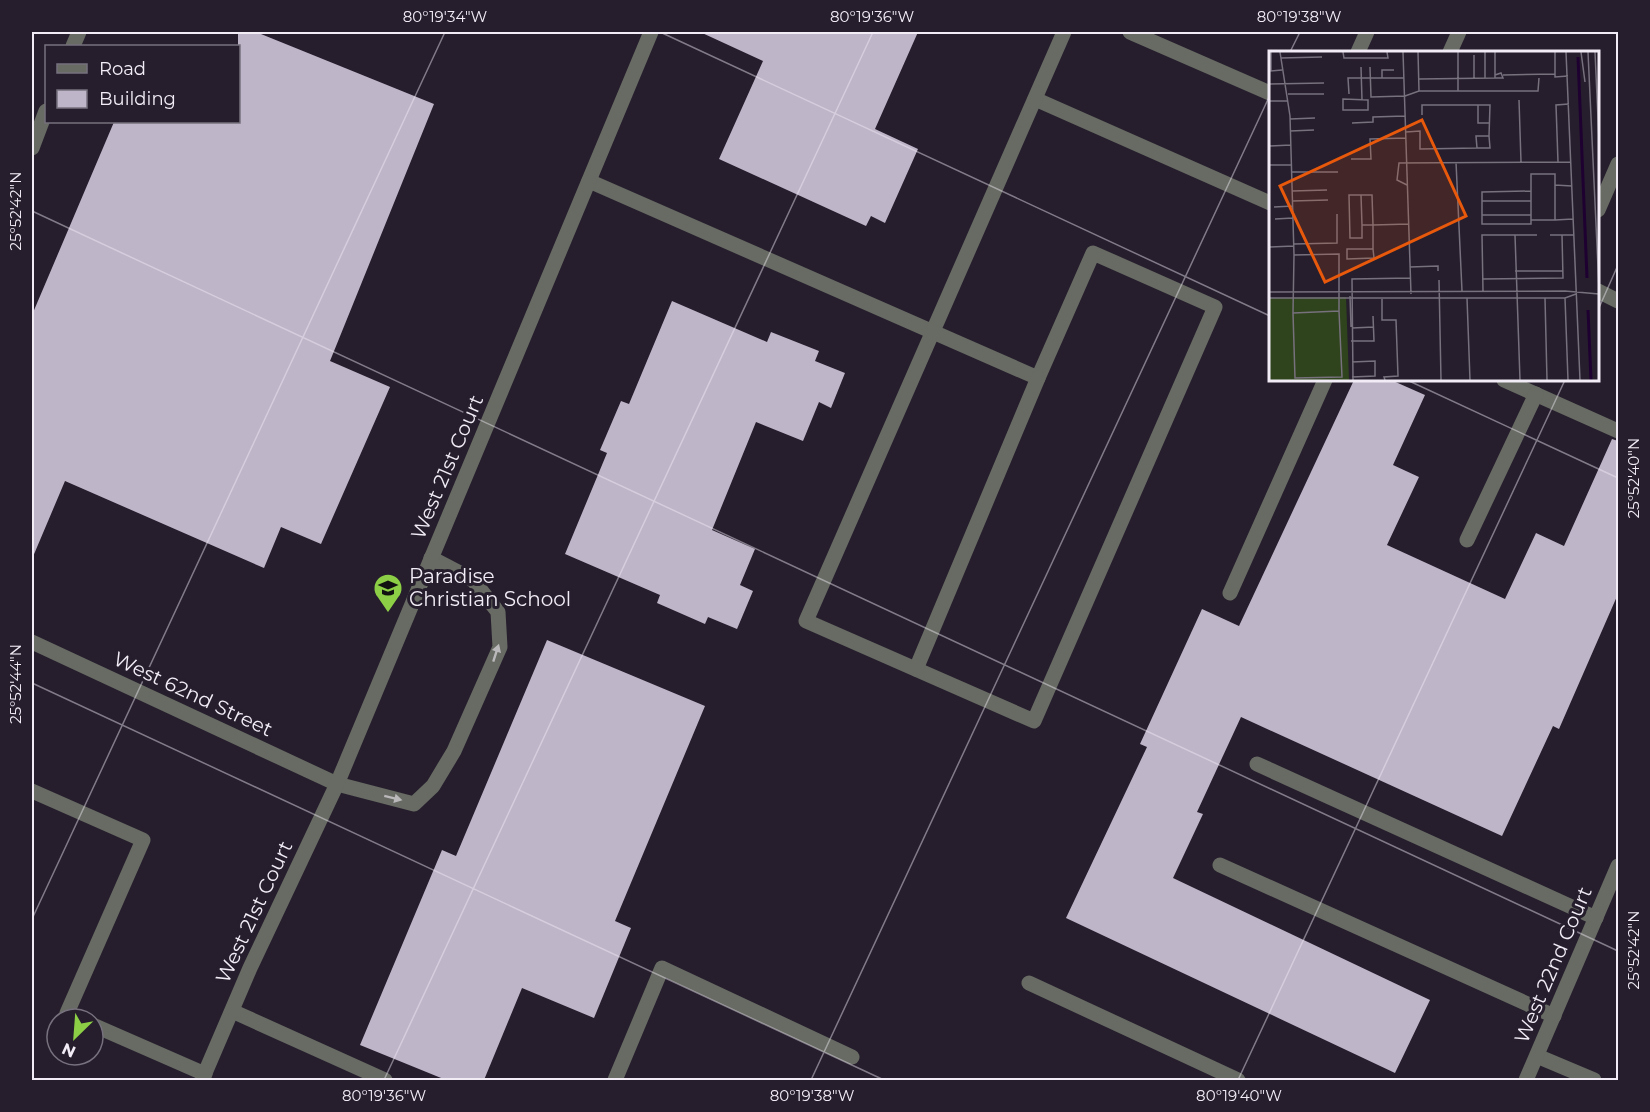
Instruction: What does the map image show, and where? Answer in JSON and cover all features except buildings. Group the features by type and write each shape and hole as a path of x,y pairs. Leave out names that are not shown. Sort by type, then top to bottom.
{"street":[{"name":"West 21st Court","path":"203,1077 337,784 651,32"},
{"path":"916,669 1093,253 1215,307 1034,721 806,621 1064,32"},
{"path":"1130,32 1269,93"},
{"path":"1358,51 1367,32"},
{"path":"1450,51 1459,32"},
{"path":"1035,99 1269,203"},
{"path":"32,148 45,114"},
{"path":"1599,208 1618,164"},
{"path":"589,181 1038,378"},
{"path":"1599,291 1618,300"},
{"path":"1230,593 1325,381"},
{"path":"1506,381 1618,431"},
{"path":"1467,540 1536,394"},
{"name":"West 62nd Street","path":"32,642 337,784 414,804 433,786 454,751 500,647 498,612 473,580 431,558"},
{"path":"1257,764 1596,918"},
{"path":"32,791 143,840 70,1007"},
{"path":"1220,865 1554,1016"},
{"name":"West 22nd Court","path":"1526,1080 1618,866"},
{"path":"615,1080 662,968 852,1057"},
{"path":"1029,983 1238,1080"},
{"path":"232,1011 386,1080"},
{"path":"105,1031 203,1077"},
{"path":"1537,1056 1594,1080"}],"place":[{"name":"Paradise Christian School","path":"388,614"}]}
